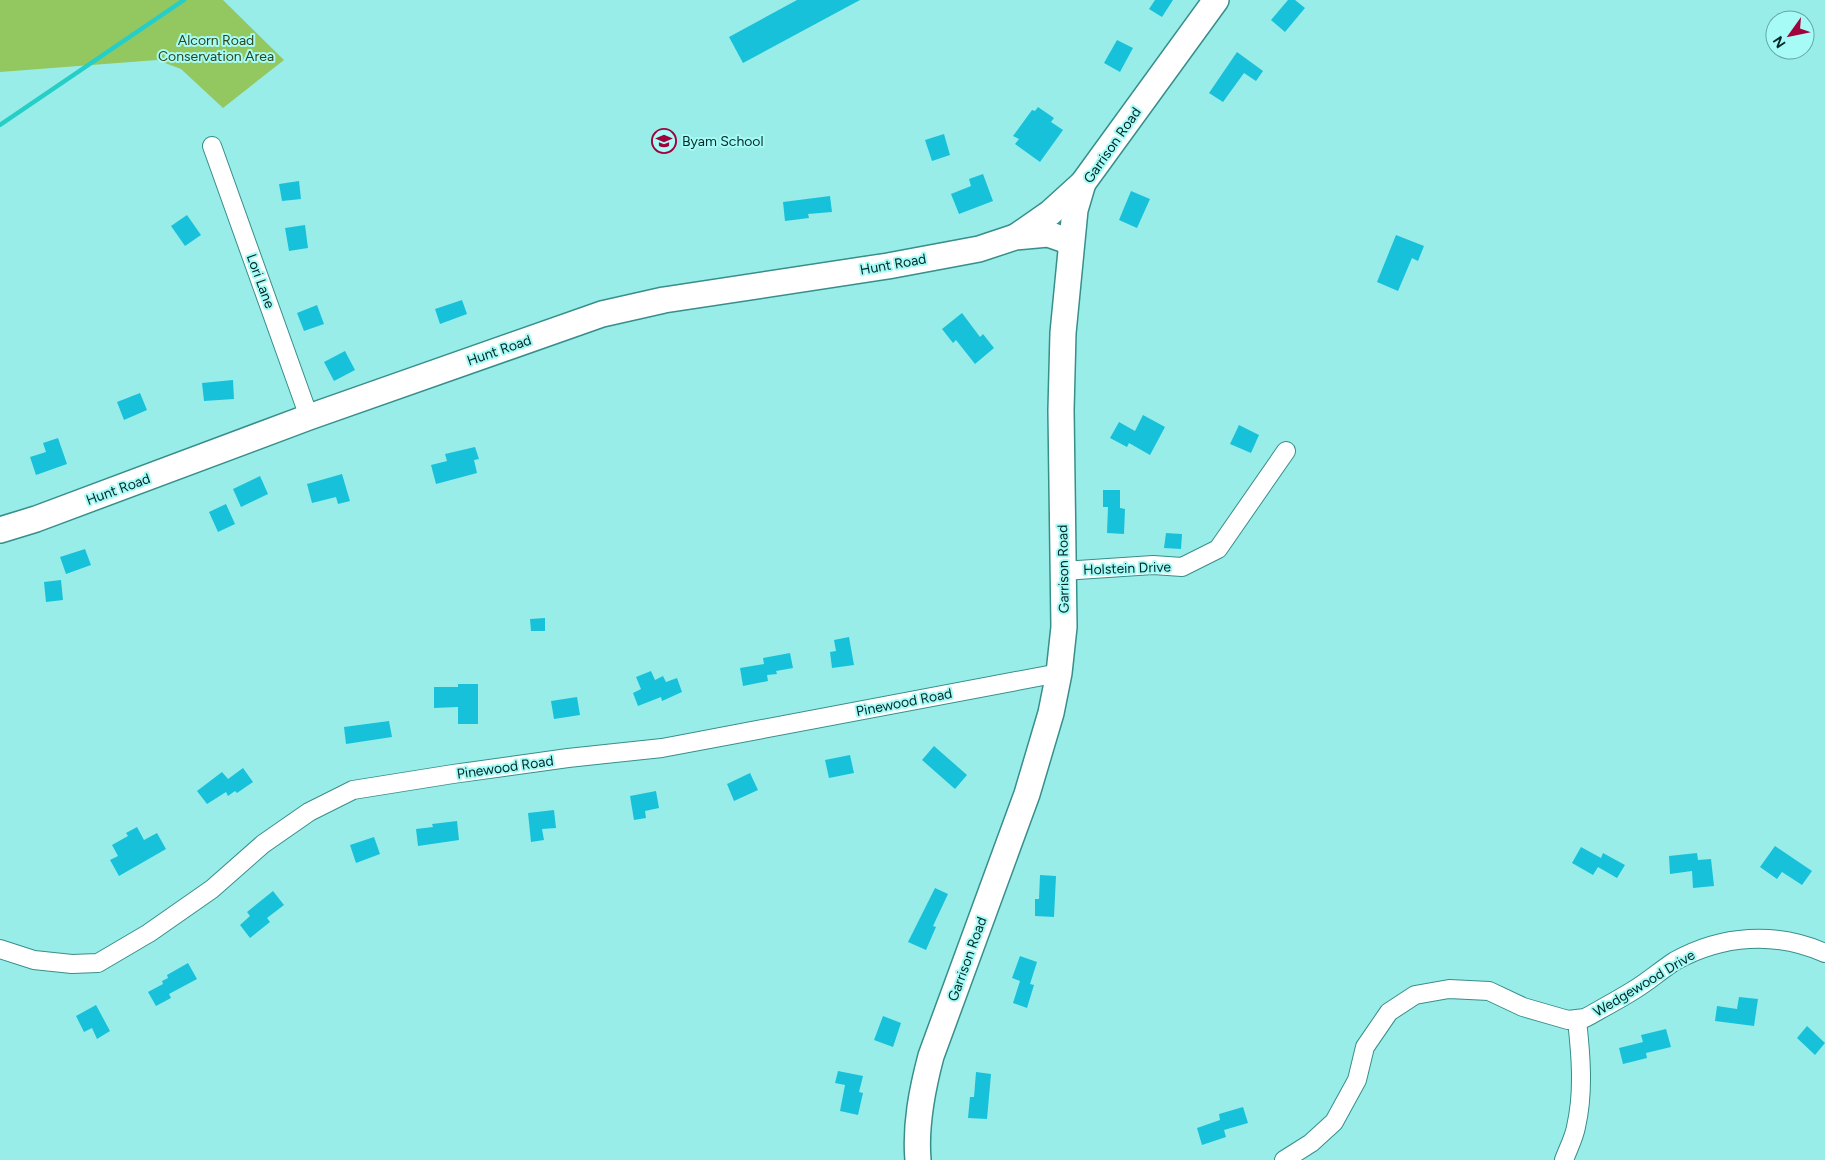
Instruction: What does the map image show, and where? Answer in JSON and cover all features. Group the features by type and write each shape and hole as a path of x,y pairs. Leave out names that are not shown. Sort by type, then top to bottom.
{"street":[{"name":"Garrison Road","path":"918,1160 919,1115 922,1090 931,1056 1025,802 1038,760 1059,673 1064,627 1062,371 1066,295 1075,210 1083,183 1216,0"},
{"name":"Lori Lane","path":"212,146 310,417"},
{"name":"Hunt Road","path":"1015,237 1050,213 1083,183"},
{"name":"Hunt Road","path":"0,530 36,519 310,417 602,314 664,300 888,266 970,250 1015,237 1048,234 1071,242"},
{"name":"Holstein Drive","path":"1063,571 1153,565 1182,567 1218,549 1286,451"},
{"name":"Pinewood Road","path":"0,949 34,960 72,964 98,963 149,933 212,889 263,844 309,812 353,790 472,771 662,748 1059,673"},
{"name":"Wedgewood Drive","path":"1284,1160 1311,1143 1334,1122 1357,1080 1366,1047 1389,1012 1415,995 1449,989 1489,991 1522,1007 1568,1020 1577,1020 1585,1018 1636,989 1673,962 1721,942 1769,938 1813,948 1825,953"},
{"path":"1564,1160 1576,1129 1581,1097 1581,1054 1577,1020"}],"green space":[{"name":"Alcorn Road Conservation Area","path":"0,0 223,0 284,60 223,108 181,69 157,60 0,72"}],"building":[{"path":"797,0 860,0 743,63 729,37"},
{"path":"1155,0 1173,0 1162,17 1149,9"},
{"path":"1288,0 1295,0 1305,8 1285,32 1271,20"},
{"path":"1117,40 1133,48 1120,72 1104,63"},
{"path":"1237,52 1263,71 1256,81 1244,73 1223,102 1209,93"},
{"path":"1038,107 1054,118 1051,122 1063,130 1040,162 1015,144 1019,139 1013,136 1032,110 1035,111"},
{"path":"944,134 950,155 932,161 925,140"},
{"path":"983,174 993,201 959,214 951,194 971,186 969,179"},
{"path":"299,181 301,199 282,201 279,184"},
{"path":"1131,191 1150,199 1137,228 1119,220"},
{"path":"830,196 832,212 808,214 809,218 785,221 783,202"},
{"path":"187,215 201,235 185,246 171,226"},
{"path":"305,225 308,248 289,251 285,228"},
{"path":"1396,235 1424,246 1418,261 1412,258 1398,291 1377,282"},
{"path":"462,300 467,314 440,324 435,309"},
{"path":"317,305 324,324 304,331 297,313"},
{"path":"962,313 980,337 983,334 994,348 975,364 956,340 953,343 942,329"},
{"path":"345,351 355,370 334,381 324,362"},
{"path":"233,380 234,399 204,401 202,383"},
{"path":"140,393 147,410 124,420 117,402"},
{"path":"1143,415 1165,427 1150,455 1129,443 1127,447 1110,438 1119,422 1135,431"},
{"path":"1239,425 1259,435 1251,453 1230,444"},
{"path":"58,438 67,464 36,475 30,457 46,452 43,443"},
{"path":"475,447 479,459 474,460 477,473 436,484 431,465 447,461 445,454"},
{"path":"342,474 350,501 338,504 336,497 312,503 307,484"},
{"path":"260,476 268,494 241,507 233,489"},
{"path":"1103,490 1120,490 1120,508 1125,509 1124,534 1107,533 1108,507 1103,507"},
{"path":"226,504 235,524 218,532 209,512"},
{"path":"1166,533 1182,534 1181,549 1164,548"},
{"path":"85,549 91,565 66,574 60,557"},
{"path":"61,580 63,600 46,602 44,582"},
{"path":"545,618 545,631 531,631 530,619"},
{"path":"849,637 854,665 832,668 830,652 836,651 834,640"},
{"path":"790,653 793,668 776,671 777,674 767,675 768,681 743,686 740,668 764,664 763,658"},
{"path":"651,671 655,680 663,676 666,682 677,678 682,692 662,701 661,697 638,706 633,693 641,689 636,677"},
{"path":"458,684 478,684 478,724 458,724 458,707 434,708 434,687 458,687"},
{"path":"577,697 580,715 554,719 551,701"},
{"path":"389,721 392,737 346,744 344,727"},
{"path":"934,746 967,775 955,789 922,760"},
{"path":"850,755 854,773 829,778 825,760"},
{"path":"243,768 253,782 237,793 235,791 228,796 226,792 207,804 197,791 222,772 228,779"},
{"path":"750,773 758,790 734,801 727,784"},
{"path":"656,791 659,808 645,811 646,818 634,820 630,796"},
{"path":"554,810 556,828 542,829 544,840 531,842 528,813"},
{"path":"457,821 459,840 418,846 416,829 433,827 432,824"},
{"path":"137,827 144,840 157,833 166,849 119,876 110,860 118,856 112,845 128,836 126,833"},
{"path":"374,837 380,854 356,863 350,845"},
{"path":"1775,846 1812,871 1802,885 1782,872 1777,879 1760,867"},
{"path":"1581,847 1601,858 1603,853 1625,865 1617,878 1598,867 1593,875 1572,863"},
{"path":"1697,853 1698,860 1711,859 1714,886 1693,888 1692,871 1670,874 1669,856"},
{"path":"1040,875 1056,876 1054,917 1035,916 1035,899 1039,899"},
{"path":"935,888 948,894 933,926 936,927 926,950 908,942"},
{"path":"273,891 284,905 267,918 270,922 250,938 240,925 250,916 247,912"},
{"path":"1020,956 1037,962 1030,984 1034,985 1027,1008 1013,1003 1020,981 1012,978"},
{"path":"188,963 197,979 169,994 171,998 156,1006 148,992 163,984 162,981 168,978 167,975"},
{"path":"1739,997 1758,999 1754,1026 1715,1021 1717,1006 1737,1009"},
{"path":"96,1005 110,1031 97,1039 92,1028 84,1032 76,1016"},
{"path":"883,1016 901,1023 893,1047 874,1040"},
{"path":"1807,1026 1825,1043 1815,1055 1797,1038"},
{"path":"1666,1029 1671,1047 1646,1053 1647,1058 1623,1064 1619,1048 1643,1042 1641,1035"},
{"path":"838,1071 863,1076 859,1092 863,1093 858,1115 840,1111 845,1085 835,1083"},
{"path":"976,1072 991,1074 987,1119 968,1118 970,1097 974,1097"},
{"path":"1243,1107 1248,1123 1224,1130 1226,1137 1202,1145 1197,1128 1220,1120 1219,1114"}],"waterway":[{"path":"0,125 184,0"}],"place":[{"name":"Byam School","path":"664,141"}]}
